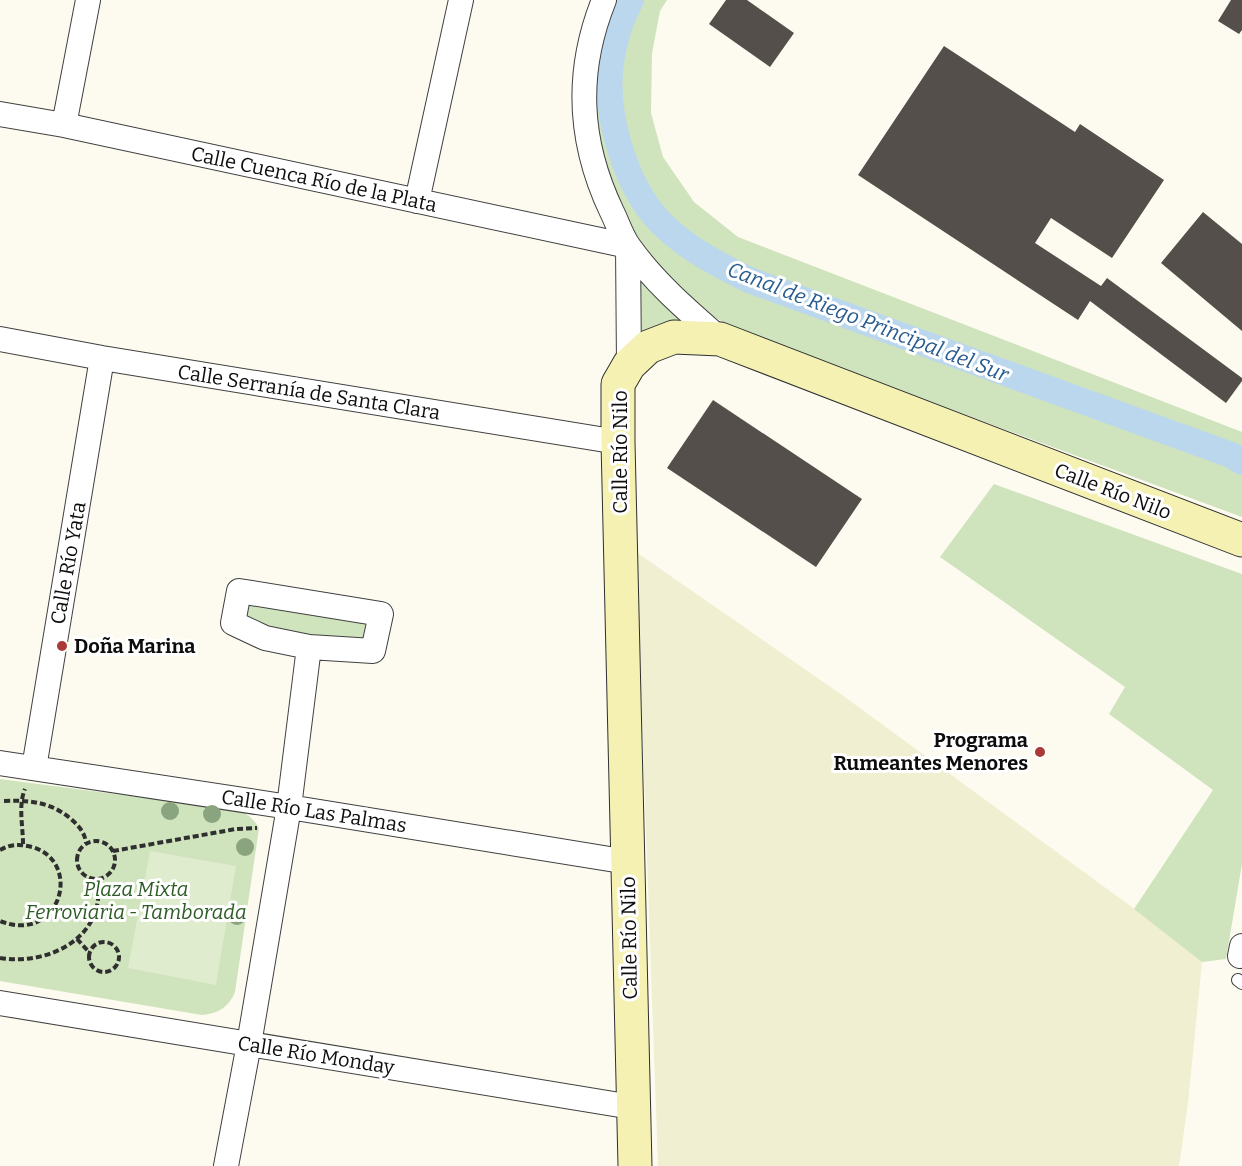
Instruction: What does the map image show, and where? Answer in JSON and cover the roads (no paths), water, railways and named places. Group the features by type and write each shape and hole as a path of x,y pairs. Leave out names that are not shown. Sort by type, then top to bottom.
{"main road":[{"name":"Calle Río Nilo","path":"634,1166 618,442 618,384 629,365 648,347 674,337 720,339 1242,540"}],"street":[{"path":"64,125 88,0"},
{"path":"417,201 461,0"},
{"path":"604,0 591,37 585,67 583,99 588,142 602,191 628,246 666,290 720,339"},
{"name":"Calle Cuenca Río de la Plata","path":"0,114 64,125 628,246"},
{"path":"628,246 629,365"},
{"name":"Calle Serranía de Santa Clara","path":"0,339 102,358 618,442"},
{"name":"Calle Río Yata","path":"33,768 102,358"},
{"path":"239,591 381,614 372,651 309,647 265,638 233,623 239,591"},
{"path":"226,1166 289,807 309,647"},
{"name":"Calle Río Las Palmas","path":"0,763 628,862"},
{"name":"Calle Río Monday","path":"0,1003 632,1107"}],"waterway":[{"name":"Canal de Riego Principal del Sur","path":"631,0 619,27 612,56 610,99 613,122 619,145 636,188 661,223 691,248 749,280 1231,455 1242,462"}],"place":[{"name":"Doña Marina","path":"62,646"},
{"name":"Programa Rumeantes Menores","path":"1040,752"}],"park label":[{"name":"Plaza Mixta Ferroviaria - Tamborada","path":"136,900"}]}
